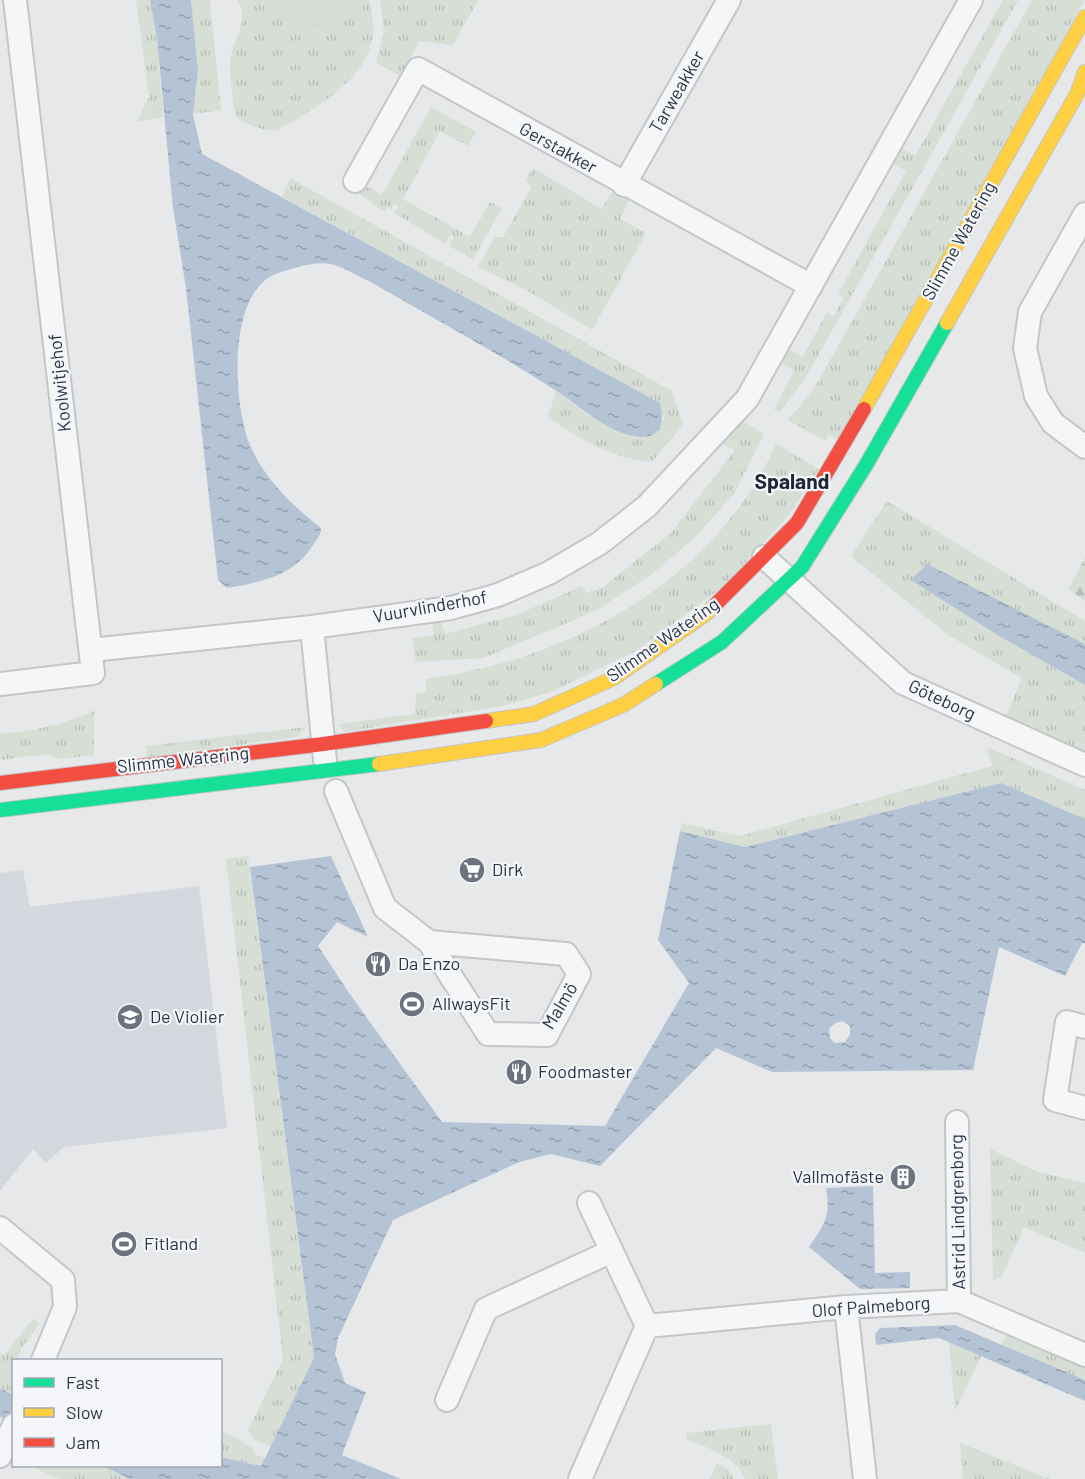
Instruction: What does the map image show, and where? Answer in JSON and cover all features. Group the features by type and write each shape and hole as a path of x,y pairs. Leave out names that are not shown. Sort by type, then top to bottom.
{"street":[{"name":"Koolwitjehof","path":"0,684 93,673 15,0"},
{"name":"Tarweakker","path":"624,185 729,0"},
{"path":"811,286 971,0"},
{"name":"Slimme Watering","path":"0,783 323,744 534,714 614,678 706,614 797,523 832,466 1085,17"},
{"name":"Gerstakker","path":"354,181 418,69 624,185 811,286"},
{"name":"Slimme Watering","path":"0,810 331,781 541,740 623,705 722,642 802,567 866,465 1077,94 1085,72"},
{"path":"1085,214 1030,312 1025,348 1036,396 1053,423 1085,447"},
{"name":"Vuurvlinderhof","path":"91,650 312,627 451,608 498,595 549,573 600,543 647,506 747,399 811,286"},
{"name":"Göteborg","path":"764,557 903,683 1085,765"},
{"path":"312,627 323,744 331,781"},
{"name":"Malmö","path":"331,781 385,908 429,942 488,1034 547,1035 579,974 566,954 429,942"},
{"path":"1085,1027 1067,1022 1055,1100 1085,1108"},
{"name":"Astrid Lindgrenborg","path":"957,1122 959,1301"},
{"path":"580,1479 647,1326 589,1203"},
{"path":"0,1228 63,1280 65,1307 43,1359"},
{"path":"447,1400 486,1309 612,1251"},
{"name":"Olof Palmeborg","path":"647,1326 846,1307 959,1301 1085,1355"},
{"path":"846,1307 865,1479"},
{"path":"0,1456 12,1429"}],"shaded area":[{"name":"De Violier","path":"23,870 30,907 199,886 227,1128 64,1147 46,1163 33,1149 0,1191 0,873"}],"green space":[{"path":"136,0 150,0 157,38 163,117 137,122 149,97"},
{"path":"191,0 210,0 221,110 193,114 197,88"},
{"path":"237,0 369,0 373,33 369,50 362,65 351,79 323,102 278,130 255,127 235,115 230,63 242,23 241,8"},
{"path":"290,0 336,0 338,23 292,27"},
{"path":"380,0 478,0 453,45 419,41 401,76 376,63 384,31"},
{"path":"1003,0 1018,0 806,377 780,412 774,409 794,371 779,361 786,348 803,357 827,312 834,316 844,298 838,294 906,171 891,162 899,147 915,156"},
{"path":"1032,0 1085,0 838,439 829,435 825,441 788,420 813,390"},
{"path":"431,107 476,132 468,146 440,131 403,199 470,237 490,202 502,208 473,259 449,246 454,237 450,235 445,244 395,213 398,206 394,204 391,210 387,207 385,212 357,192 358,182 382,195"},
{"path":"533,168 602,209 613,190 630,199 620,219 646,233 592,330 526,290 478,267 495,237 503,237 531,188 526,179"},
{"path":"290,178 672,391 683,425 652,462 623,457 597,447 572,433 548,417 556,391 588,415 664,421 660,403 282,197"},
{"path":"738,418 764,434 734,494 693,539 652,574 597,610 484,658 416,662 412,639 434,635 432,618 440,618 445,634 516,615 582,586 587,593 603,587 672,532 735,450 717,441"},
{"path":"776,444 819,469 789,515 724,586 636,651 551,692 503,706 344,732 339,724 415,714 416,694 426,692 426,679 480,669 532,654 584,632 632,606 676,574 716,536 749,493"},
{"path":"887,501 1085,621 1085,644 928,565 999,636 1085,685 1085,755 1005,719 1022,678 948,635 851,556"},
{"path":"1085,558 1085,601 1068,589"},
{"path":"94,711 94,755 59,759 48,754 0,760 0,734 48,727"},
{"path":"306,727 297,737 147,757 146,746"},
{"path":"987,747 1085,790 1085,819 1001,783 745,847 680,831 682,823 740,836 992,766"},
{"path":"248,856 314,1359 271,1446 256,1441 248,1430 283,1359 226,859"},
{"path":"990,1149 1038,1172 1085,1183 1085,1253 1024,1227 1002,1276 993,1281"},
{"path":"34,1318 39,1324 22,1348 17,1359 12,1359 10,1393 0,1388 0,1352 4,1355"},
{"path":"1006,1335 1085,1368 1085,1380 1002,1345"},
{"path":"949,1342 981,1356 955,1411"},
{"path":"771,1424 778,1479 745,1479 741,1471 728,1458 686,1439 687,1433"},
{"path":"222,1432 232,1435 255,1450 254,1454 265,1458 261,1466 222,1457"},
{"path":"960,1443 1050,1479 963,1479"},
{"path":"717,1463 729,1470 734,1479 710,1479"},
{"path":"32,1467 105,1467 130,1479 59,1479"}],"water":[{"path":"150,0 191,0 198,71 193,114 202,154 660,403 662,418 659,429 643,437 613,429 509,362 341,267 316,264 279,273 262,283 251,298 244,316 239,338 240,407 250,445 263,469 280,491 321,530 305,556 286,571 264,580 227,588 218,580 186,288 173,208 157,38"},
{"path":"927,564 1085,644 1085,685 999,636 911,580"},
{"path":"1001,783 1085,819 1085,944 1082,943 1065,976 999,947 973,1070 772,1072 716,1048 600,1166 551,1154 519,1162 393,1220 338,1338 335,1354 345,1383 366,1392 342,1455 401,1479 130,1479 105,1467 222,1467 222,1457 261,1466 314,1358 250,867 331,856 368,937 337,922 318,946 442,1122 605,1126 689,983 658,940 680,831 745,847","holes":["843,1021 850,1026 850,1035 845,1042 835,1043 830,1038 829,1029 835,1023"]},
{"path":"873,1186 875,1273 910,1272 910,1288 860,1289 809,1247 819,1232 827,1213 826,1188"},
{"path":"955,1325 1085,1380 1085,1401 939,1338 876,1345 875,1334 880,1328"},
{"path":"0,1388 12,1394 12,1422 0,1417"}],"traffic: fast":[{"path":"656,684 722,642 802,567 866,465 947,323"},
{"path":"0,810 379,764"}],"traffic: slow":[{"path":"864,409 1085,17"},
{"path":"947,323 1077,94 1085,72"},
{"path":"486,721 534,714 614,678 706,614 716,604"},
{"path":"379,764 541,740 623,705 656,684"}],"traffic: jam":[{"path":"716,604 797,523 864,409"},
{"path":"0,783 323,744 486,721"}],"place":[{"name":"Dirk","path":"472,870"},
{"name":"Da Enzo","path":"378,964"},
{"name":"AllwaysFit","path":"412,1004"},
{"name":"De Violier","path":"130,1017"},
{"name":"Foodmaster","path":"519,1072"},
{"name":"Vallmofäste","path":"903,1177"},
{"name":"Fitland","path":"124,1244"}],"district":[{"name":"Spaland","path":"792,482"}]}
